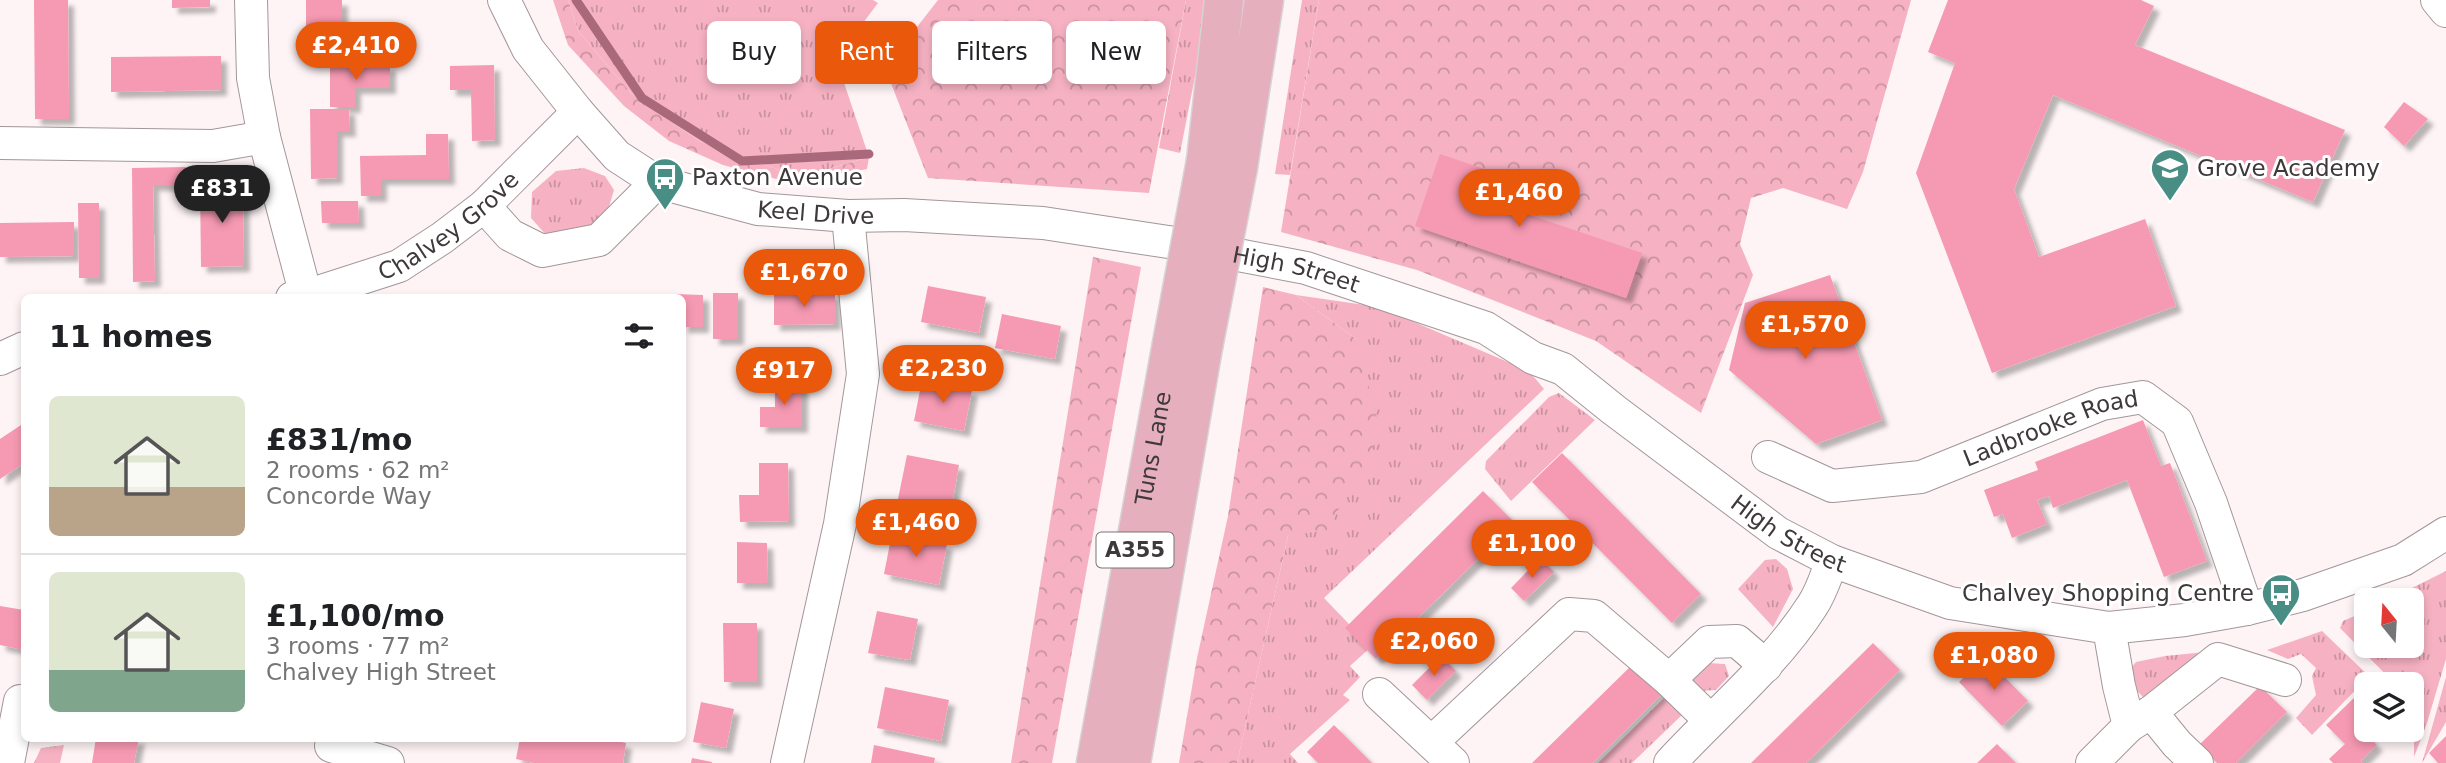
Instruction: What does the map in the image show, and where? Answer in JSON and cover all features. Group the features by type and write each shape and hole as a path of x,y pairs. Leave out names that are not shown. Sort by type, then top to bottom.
{"main road":[{"name":"A355","path":"1222,164 1224,0"},
{"name":"A355","path":"1188,343 1222,164 1264,0"},
{"name":"Tuns Lane","path":"1096,763 1188,343"},
{"name":"Tuns Lane","path":"1130,763 1188,343"}],"street":[{"path":"251,0 253,78 298,294"},
{"name":"Keel Drive","path":"504,0 528,49 578,112 617,156 657,182 758,209 848,216 904,215 1043,223 1175,243"},
{"path":"2437,0 2446,11"},
{"name":"Chalvey Grove","path":"309,294 399,266 442,238 484,206 578,112"},
{"path":"0,144 213,145 264,136"},
{"path":"484,206 510,235 542,251 599,240 657,182"},
{"path":"786,763 840,524 863,374 848,216"},
{"name":"High Street","path":"1175,243 1306,268 1486,328 1533,358 1563,369 1778,533 1832,561 1950,603 2109,628 2177,621 2247,609 2303,595 2403,559 2446,533"},
{"path":"0,359 21,349"},
{"name":"Ladbrooke Road","path":"1768,457 1832,486 1921,477 2102,404 2143,397 2177,422 2211,503 2247,609"},
{"path":"1670,763 1766,666 1814,605 1832,561"},
{"path":"1379,694 1442,752 1569,614 1594,616 1669,680 1710,720"},
{"path":"2109,628 2119,687 2140,719 2178,744 2197,763"},
{"path":"1669,680 1709,642 1737,641 1766,666"},
{"path":"2092,763 2140,719 2218,659 2285,680"},
{"path":"8,763 20,701"},
{"path":"331,746 388,763"}],"green space":[{"path":"553,0 568,0 578,31 631,93 699,141 779,170 812,174 869,157 867,169 795,184 723,165 669,141 624,106 568,45"},
{"path":"568,0 873,0 878,3 864,21 815,21 815,84 844,84 869,157 812,174 779,170 699,141 631,93 578,31"},
{"path":"938,0 1186,0 1149,193 928,178 891,84 918,84 918,26"},
{"path":"1186,0 1210,0 1180,153 1159,148"},
{"path":"1302,0 1319,0 1290,175 1275,174"},
{"path":"1319,0 1911,0 1863,172 1847,209 1783,188 1751,198 1740,244 1753,275 1701,413 1596,341 1417,270 1281,232"},
{"path":"584,168 605,176 614,190 608,210 575,236 547,236 531,218 532,192 556,171"},
{"path":"1093,257 1141,267 1052,763 1011,763"},
{"path":"1263,287 1296,295 1356,339 1381,433 1327,530 1288,536 1237,763 1179,763 1197,658 1228,516"},
{"path":"1296,295 1379,307 1529,371 1544,389 1324,598 1371,647 1350,666 1360,677 1343,695 1350,700 1290,754 1298,763 1237,763 1288,536 1356,339"},
{"path":"1559,393 1595,420 1511,501 1485,469 1486,461 1549,397"},
{"path":"1776,559 1787,569 1793,589 1773,627 1738,589 1765,560"},
{"path":"2446,571 2446,659 2424,731 2424,672 2383,672 2369,658 2424,658 2424,588 2412,588"},
{"path":"2354,616 2354,642 2340,628 2343,621"},
{"path":"2322,631 2365,672 2354,672 2354,692 2312,735 2296,718 2316,695 2312,676 2316,668 2301,654 2288,659 2267,650"},
{"path":"2206,652 2145,699 2133,687 2131,668 2136,662"},
{"path":"1708,663 1725,664 1729,676 1716,690 1700,691 1692,683 1695,670"},
{"path":"2446,677 2446,722 2422,763"},
{"path":"1671,696 1683,714 1632,763 1598,763 1664,698"},
{"path":"2414,742 2420,742 2414,757"},
{"path":"64,745 60,763 34,763 41,748"}],"building":[{"path":"34,0 68,0 69,119 35,119"},
{"path":"172,0 210,0 210,7 172,8"},
{"path":"306,0 342,0 342,43 306,43"},
{"path":"1948,0 2141,0 2154,6 2135,45 2345,130 2313,202 2053,95 2014,189 2039,257 2145,219 2176,306 1992,373 1916,173 1955,63 1928,52"},
{"path":"221,56 221,90 111,92 111,57"},
{"path":"390,65 390,88 355,88 355,107 330,107 330,66"},
{"path":"494,65 495,140 472,141 471,90 450,90 450,66"},
{"path":"2404,102 2428,119 2404,146 2384,127"},
{"path":"310,109 349,109 350,131 337,131 337,178 311,179"},
{"path":"426,134 448,134 449,179 381,179 381,196 361,196 360,156 426,155"},
{"path":"1440,154 1522,182 1512,209 1642,253 1626,298 1415,226"},
{"path":"186,167 186,185 153,185 155,281 133,282 132,168"},
{"path":"200,184 243,184 244,266 201,267"},
{"path":"321,201 358,201 359,223 322,223"},
{"path":"78,203 99,203 99,278 79,278"},
{"path":"74,222 74,256 0,257 0,223"},
{"path":"1830,275 1882,420 1816,444 1729,370 1745,303"},
{"path":"928,286 986,297 979,333 921,322"},
{"path":"713,293 738,293 738,339 713,339"},
{"path":"774,293 835,293 835,324 774,325"},
{"path":"686,294 703,295 703,327 686,327"},
{"path":"1002,314 1061,326 1055,359 995,348"},
{"path":"922,380 972,390 964,431 914,421"},
{"path":"775,383 802,383 802,427 760,427 760,407 775,407"},
{"path":"2143,420 2161,466 2170,463 2207,561 2164,577 2127,480 2053,508 2049,496 2037,500 2047,524 2012,538 2003,514 1994,517 1984,490 2038,470 2035,462"},
{"path":"21,425 21,465 0,479 0,439"},
{"path":"1562,453 1701,594 1672,623 1532,482"},
{"path":"907,455 959,465 951,510 898,499"},
{"path":"759,463 788,463 789,521 740,522 739,495 759,495"},
{"path":"1483,491 1515,523 1376,659 1345,628"},
{"path":"892,533 947,544 939,585 884,574"},
{"path":"737,542 767,543 768,583 737,583"},
{"path":"1540,558 1554,572 1524,601 1511,588"},
{"path":"0,606 21,610 21,649 0,645"},
{"path":"877,611 918,619 910,660 868,653"},
{"path":"723,623 757,623 757,682 724,682"},
{"path":"1873,643 1900,670 1806,763 1751,763"},
{"path":"1441,656 1456,671 1427,700 1412,685"},
{"path":"1985,657 2028,701 2002,726 1959,682"},
{"path":"1634,663 1663,693 1593,763 1532,763"},
{"path":"2260,686 2287,712 2236,763 2217,763 2199,745"},
{"path":"885,687 949,700 941,741 877,728"},
{"path":"2354,698 2354,742 2374,742 2377,745 2361,761 2363,763 2333,763 2329,759 2345,744 2326,725"},
{"path":"701,702 734,709 726,748 693,742"},
{"path":"1334,725 1372,763 1318,763 1307,752"},
{"path":"2446,736 2446,763 2438,763 2429,753"},
{"path":"95,742 138,742 134,763 92,763"},
{"path":"519,742 626,743 623,763 534,763 516,759"},
{"path":"1997,744 2016,763 1977,763"},
{"path":"874,745 935,758 934,763 871,763"},
{"path":"692,758 712,762 712,763 691,763"}],"waterway":[{"path":"576,0 642,98 742,161 869,154"}],"place":[{"name":"Grove Academy","path":"2170,202"},
{"name":"Paxton Avenue","path":"665,211"},
{"name":"Chalvey Shopping Centre","path":"2281,627"}]}
